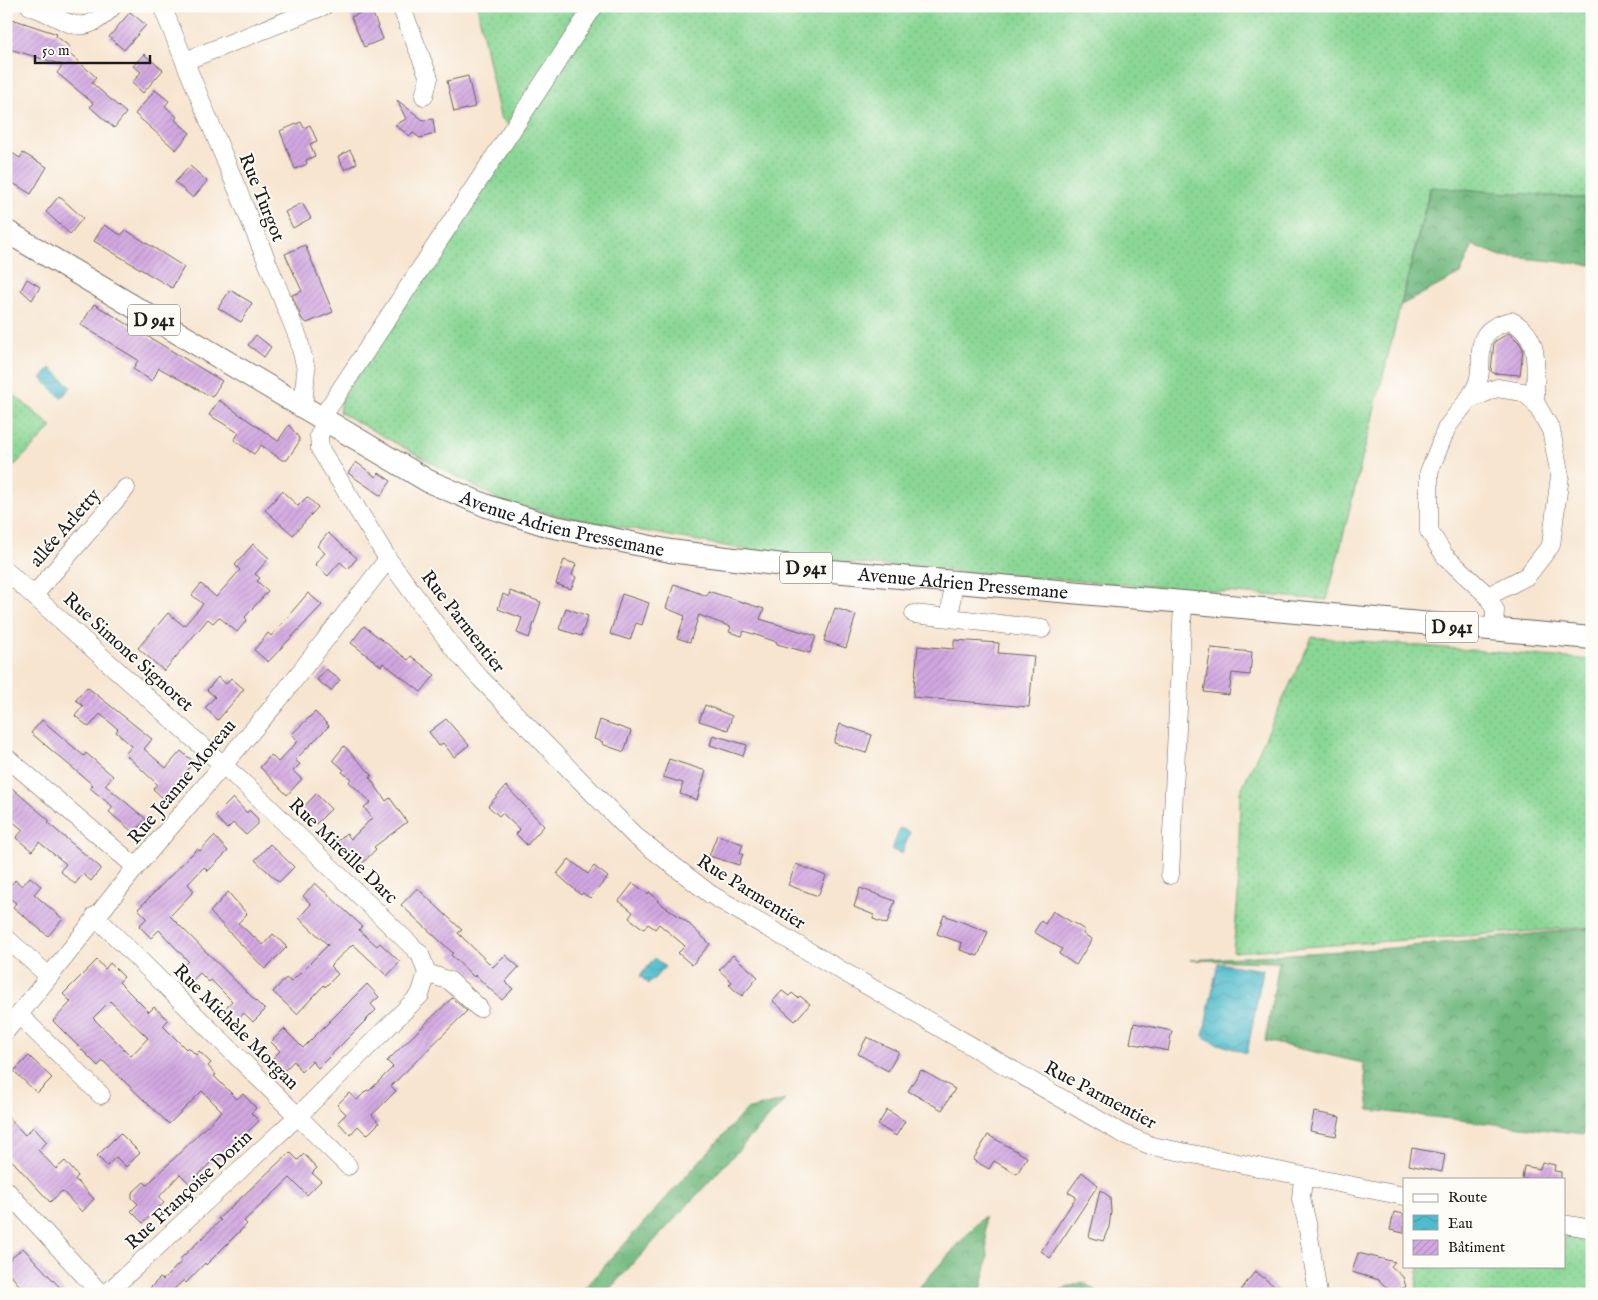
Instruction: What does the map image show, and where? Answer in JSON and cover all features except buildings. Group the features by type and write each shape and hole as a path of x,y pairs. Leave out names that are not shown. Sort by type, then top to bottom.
{"main road":[{"name":"D 941","path":"6,231 317,416"},
{"name":"Avenue Adrien Pressemane","path":"317,416 428,481 487,506 550,526 670,551 832,572 1592,638"}],"street":[{"path":"30,6 77,26 87,26 95,23 113,6"},
{"name":"Rue Turgot","path":"162,6 298,337 317,416"},
{"path":"185,62 324,6"},
{"path":"401,6 429,78 424,96"},
{"path":"317,416 594,6"},
{"path":"1494,630 1495,610 1488,596 1445,556 1429,531 1429,472 1447,427 1468,400 1478,383 1479,353 1484,337 1495,325 1511,321 1523,327 1530,339 1536,357 1535,402"},
{"path":"1468,400 1498,388 1523,392 1535,402 1551,430 1560,476 1551,545 1527,576 1488,596"},
{"name":"Rue Parmentier","path":"317,416 320,449 388,558 451,645 480,678 635,836 710,894 1121,1134 1152,1146 1302,1178 1403,1196"},
{"name":"allée Arletty","path":"34,594 126,488"},
{"name":"Rue Jeanne Moreau","path":"6,1031 136,867 276,703 388,558"},
{"name":"Rue Simone Signoret","path":"6,571 34,594 222,764"},
{"path":"950,618 953,582"},
{"path":"1170,874 1183,603"},
{"path":"914,614 1042,629"},
{"path":"6,757 136,867"},
{"name":"Rue Mireille Darc","path":"222,764 420,954 428,973"},
{"name":"Rue Michèle Morgan","path":"96,916 348,1166"},
{"path":"6,938 49,976"},
{"path":"298,1116 420,995 428,973 450,981 479,1008"},
{"path":"19,1015 101,1095"},
{"name":"Rue Françoise Dorin","path":"106,1294 298,1116"},
{"path":"1302,1178 1301,1198 1308,1223 1318,1294"},
{"path":"6,1190 101,1294"},
{"path":"1566,1224 1592,1229"}],"green space":[{"path":"477,6 587,6 508,125 500,117"},
{"path":"600,6 1592,6 1592,199 1430,187 1327,600 796,559 556,515 503,502 339,412 341,400"},
{"path":"1431,187 1592,199 1592,265 1501,256 1473,245 1460,274 1401,305"},
{"path":"6,388 52,427 15,465 6,458"},
{"path":"1312,637 1592,660 1592,927 1233,952 1238,897 1240,792"},
{"path":"1592,928 1592,1107 1584,1134 1369,1110 1363,1063 1265,1041 1279,962 1190,960 1391,948"},
{"path":"785,1100 605,1294 579,1294 746,1110"},
{"path":"984,1216 988,1256 981,1292 983,1294 913,1294"},
{"path":"1566,1235 1592,1240 1592,1294 1415,1294 1419,1268 1566,1268"},
{"path":"1083,1282 1101,1294 1048,1294"}],"water":[{"path":"51,368 71,387 61,398 41,378"},
{"path":"900,828 910,832 902,854 892,850"},
{"path":"655,958 665,967 649,984 640,976"},
{"path":"1218,963 1263,970 1247,1053 1215,1043 1203,1036"}]}
